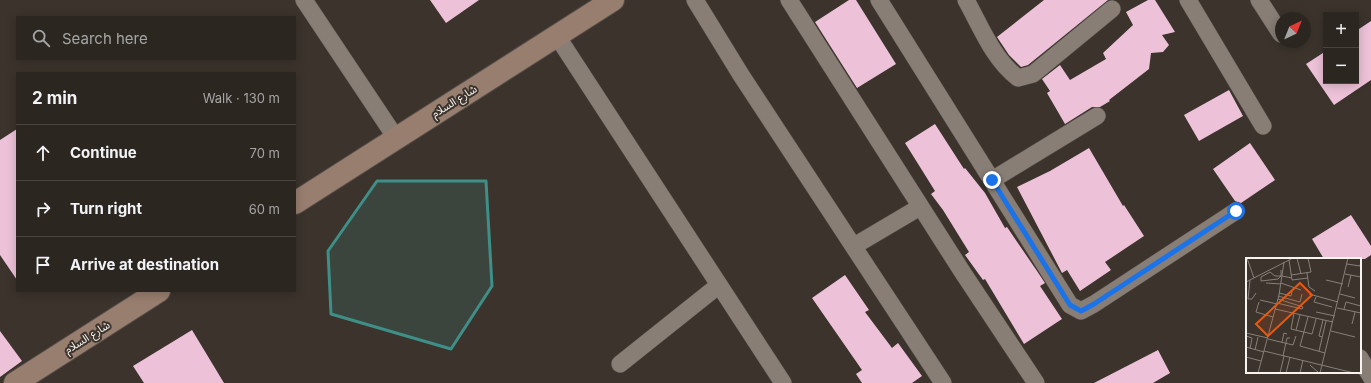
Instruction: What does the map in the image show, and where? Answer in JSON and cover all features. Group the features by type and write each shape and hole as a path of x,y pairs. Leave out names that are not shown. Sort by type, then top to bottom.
{"main road":[{"name":"شارع السلام","path":"296,202 613,0"},
{"name":"شارع السلام","path":"15,383 157,292"}],"street":[{"path":"304,0 396,138"},
{"path":"695,0 746,81 943,383"},
{"path":"789,0 920,207 1036,383"},
{"path":"879,0 1070,305 1081,311 1094,304 1236,211"},
{"path":"966,0 996,54 1006,69 1018,78 1033,74 1112,10"},
{"path":"1188,0 1263,126"},
{"path":"1260,0 1275,25"},
{"path":"557,36 783,383"},
{"path":"992,180 1097,116"},
{"path":"854,246 920,207"},
{"path":"620,364 719,285"},
{"path":"1361,360 1371,377"}],"highlighted area":[{"path":"377,181 486,181 492,286 451,349 331,314 328,251"}],"building":[{"path":"430,0 479,0 446,23"},
{"path":"849,0 856,0 896,64 857,88 815,22"},
{"path":"1044,0 1108,0 1028,65 1021,67 1009,55 997,37"},
{"path":"1148,0 1155,0 1175,32 1162,35 1169,45 1163,52 1151,53 1149,69 1109,100 1110,101 1100,107 1092,107 1065,124 1047,93 1050,91 1042,79 1060,65 1070,80 1106,59 1103,53 1133,25 1126,12"},
{"path":"1371,21 1371,80 1334,105 1306,64 1323,53 1323,84 1359,84 1359,29"},
{"path":"1229,90 1243,116 1199,141 1184,115"},
{"path":"935,124 964,169 965,168 985,193 1005,228 1007,227 1045,283 1040,286 1062,319 1024,344 985,279 983,280 965,255 969,252 943,210 931,194 935,191 905,143"},
{"path":"16,130 16,279 0,255 0,140"},
{"path":"1250,143 1275,180 1241,203 1235,201 1213,169"},
{"path":"1089,148 1123,206 1124,205 1144,236 1105,262 1111,270 1080,291 1067,270 1062,273 1017,187 1050,171"},
{"path":"1351,215 1371,246 1371,255 1365,259 1323,258 1312,239"},
{"path":"845,275 869,310 865,312 892,348 898,343 922,376 912,383 862,383 856,374 862,370 812,298"},
{"path":"192,330 224,383 144,383 133,366"},
{"path":"0,331 22,361 0,377"},
{"path":"1158,350 1170,373 1153,383 1094,383"}],"route":[{"path":"992,180 1070,305 1081,311 1236,211"}]}
